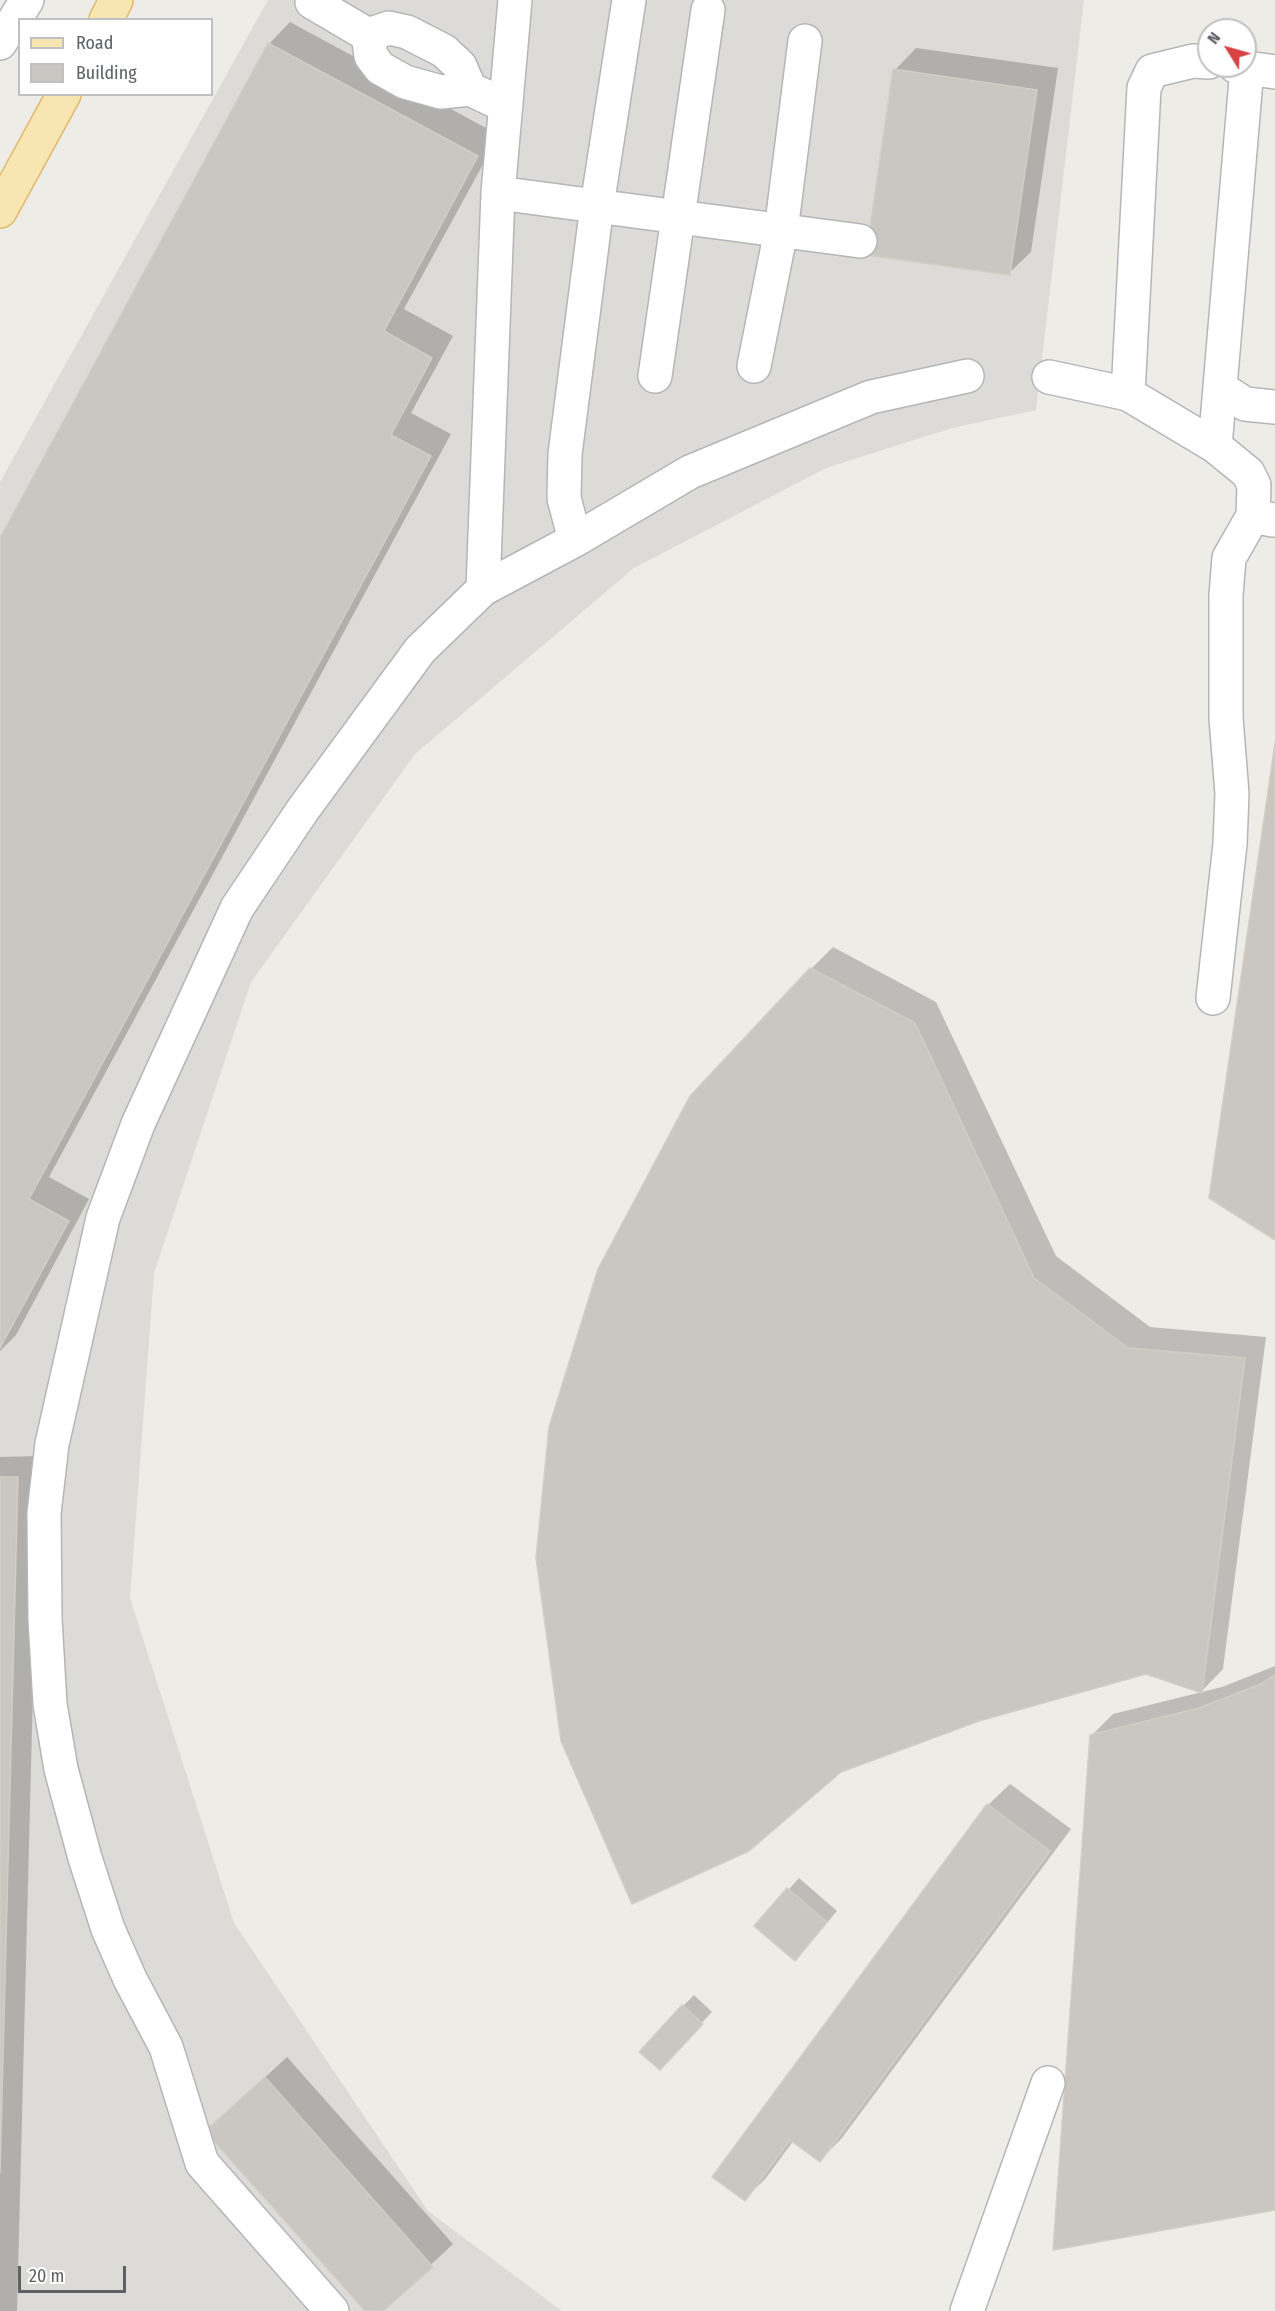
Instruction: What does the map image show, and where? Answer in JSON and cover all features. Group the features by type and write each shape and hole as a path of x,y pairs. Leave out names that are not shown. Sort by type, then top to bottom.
{"main road":[{"path":"107,18 116,0"},
{"path":"0,211 63,96"}],"street":[{"path":"0,43 27,0"},
{"path":"483,589 498,193 515,0"},
{"path":"575,540 564,498 565,454 597,206 629,0"},
{"path":"312,2 368,35 389,28 407,32 444,51 460,66 470,89"},
{"path":"655,376 708,10"},
{"path":"368,35 371,56 380,68 405,82 441,92 470,89 506,106"},
{"path":"754,366 782,231 805,41"},
{"path":"1128,394 1144,88 1152,70 1197,61"},
{"path":"1215,446 1251,78"},
{"path":"498,193 860,241"},
{"path":"332,2311 202,2163 166,2047 130,1979 108,1929 85,1858 61,1769 50,1704 45,1619 44,1513 52,1444 103,1218 138,1124 237,908 302,811 420,650 483,589 575,540 700,467 871,397 967,376"},
{"path":"1049,377 1128,394 1215,446 1248,473 1264,518 1229,558 1226,595 1226,718 1232,794 1230,844 1213,998"},
{"path":"1220,388 1245,404 1275,407"},
{"path":"967,2311 1048,2083"}],"shaded area":[{"path":"268,0 1084,0 1036,410 952,428 826,468 634,568 415,754 251,982 154,1273 130,1598 234,1923 428,2211 562,2311 0,2311 0,482"}],"building":[{"path":"268,43 478,156 384,331 432,358 391,435 431,456 29,1199 69,1221 0,1348 0,538"},
{"path":"893,69 1037,90 1010,275 866,255"},
{"path":"1275,743 1275,1240 1209,1198"},
{"path":"810,968 915,1023 1034,1278 1128,1348 1245,1358 1202,1693 1146,1674 979,1721 841,1772 749,1851 632,1904 561,1741 536,1558 549,1427 598,1269 690,1096"},
{"path":"0,1477 18,1477 0,2173"},
{"path":"1275,1675 1275,2210 1053,2250 1090,1735 1199,1708 1261,1684"},
{"path":"987,1804 1050,1851 820,2162 790,2140 745,2201 712,2177"},
{"path":"787,1888 827,1922 795,1961 754,1926"},
{"path":"682,2005 703,2024 660,2070 639,2052"},
{"path":"265,2077 433,2267 383,2311 365,2311 205,2131"}]}
